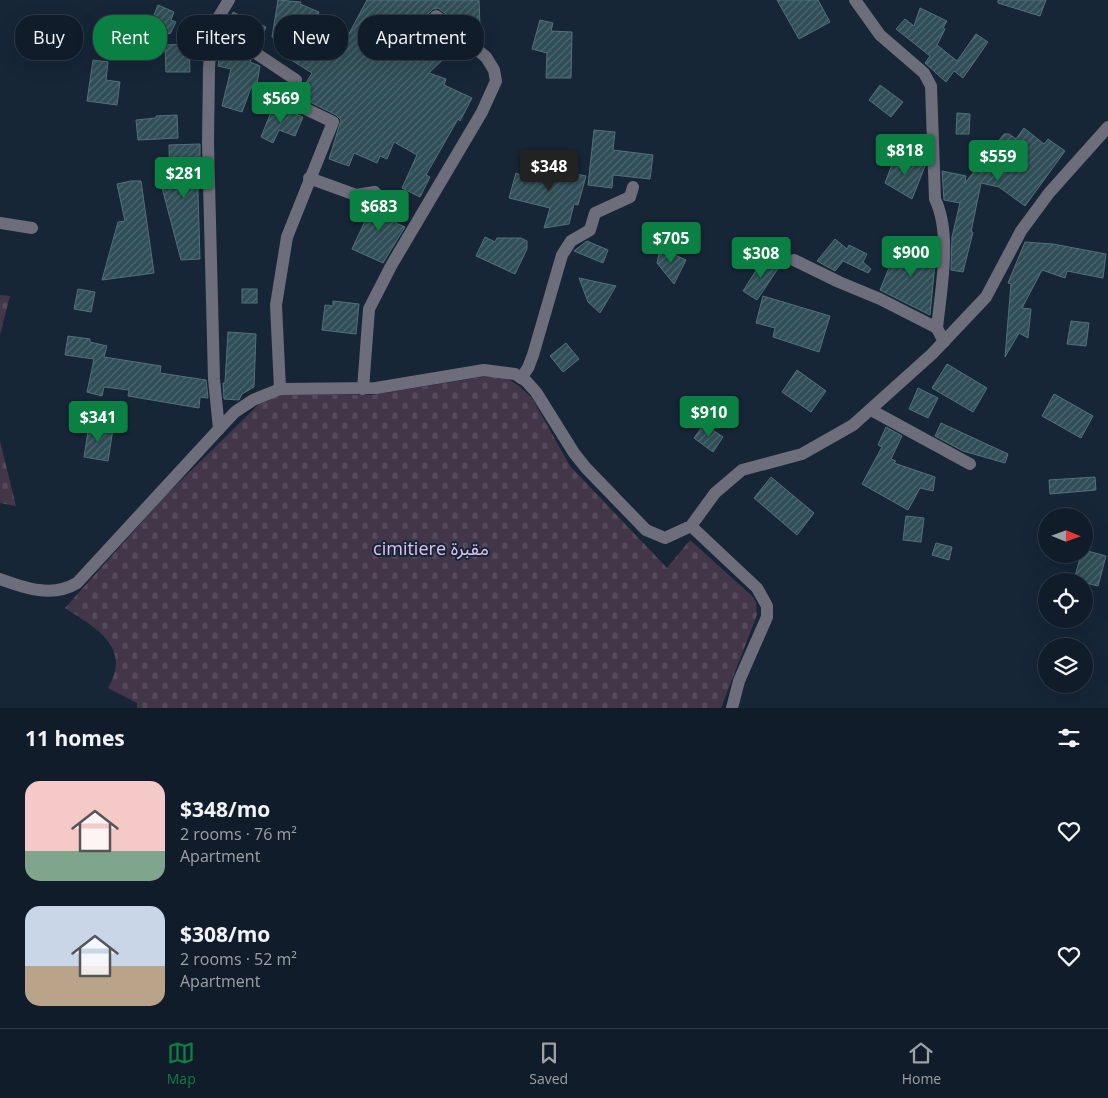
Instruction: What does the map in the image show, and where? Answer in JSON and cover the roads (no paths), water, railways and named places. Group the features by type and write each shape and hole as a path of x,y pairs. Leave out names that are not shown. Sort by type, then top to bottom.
{"street":[{"path":"220,15 229,0"},
{"path":"855,0 880,35 924,73 931,86 935,198 941,212 944,229 936,328"},
{"path":"363,389 369,310 391,266 482,112 496,81 494,70 484,55"},
{"path":"264,59 296,80 287,100 333,122 287,237 276,305 280,389"},
{"path":"211,60 208,143 214,379 219,429"},
{"path":"0,580 44,591 67,589 76,583 235,412 253,400 280,389 363,389 484,370 499,370 515,374 521,378 536,392 580,461 646,530 665,538 691,526 715,493 742,470 802,454 853,425 871,410 944,342 986,297 1021,231 1049,193 1108,127"},
{"path":"309,178 356,195 375,192"},
{"path":"521,378 528,368 533,355 562,255 570,241 590,230 595,213 630,197 633,187"},
{"path":"0,223 32,228"},
{"path":"794,260 880,299 936,328 944,342"},
{"path":"871,410 970,464"},
{"path":"691,526 757,588 767,606 768,617 739,681 732,708"}],"park label":[{"name":"cimitiere مقبرة","path":"431,548"}]}
